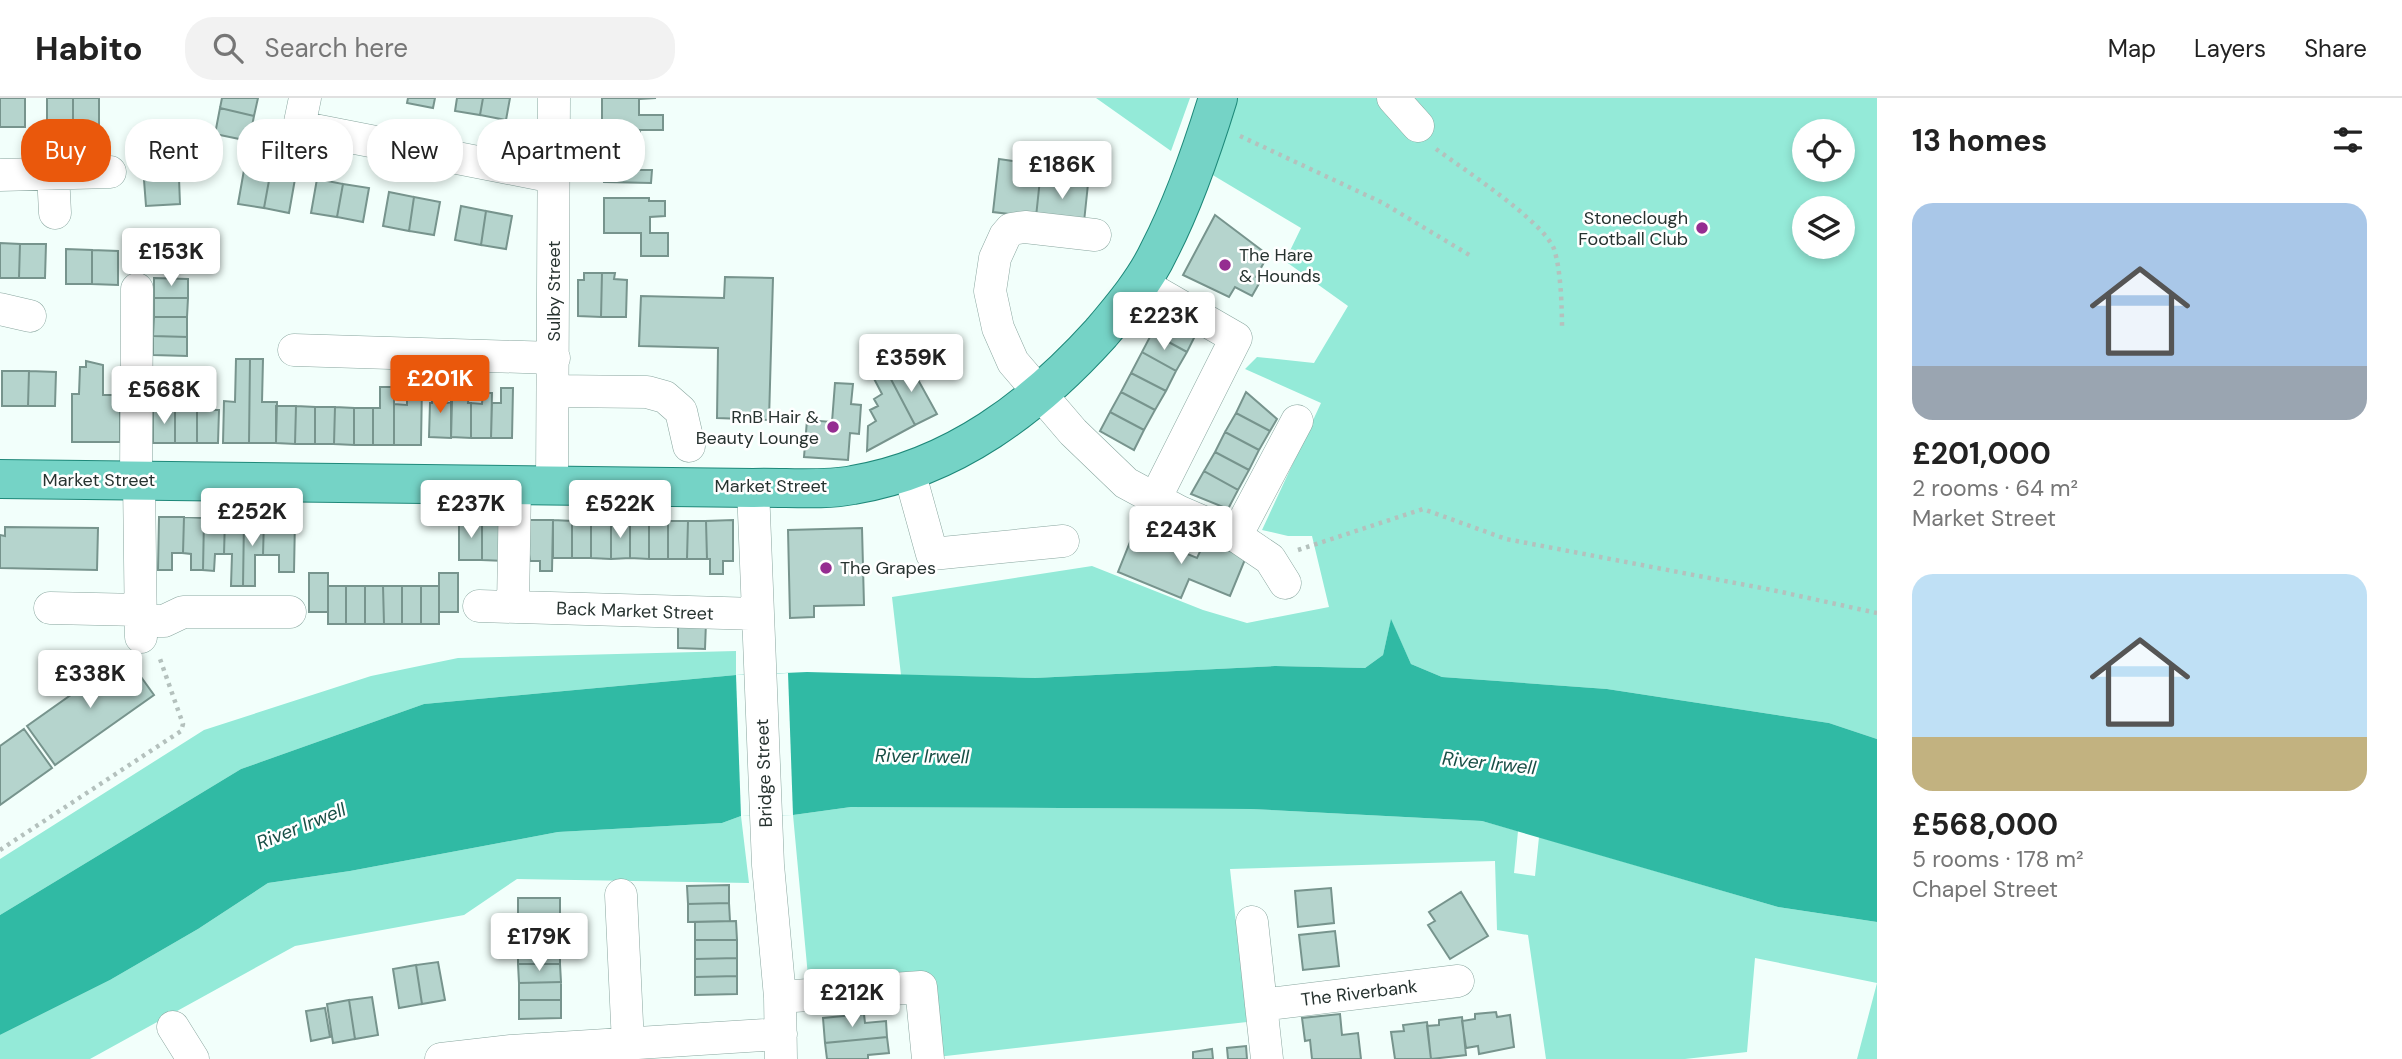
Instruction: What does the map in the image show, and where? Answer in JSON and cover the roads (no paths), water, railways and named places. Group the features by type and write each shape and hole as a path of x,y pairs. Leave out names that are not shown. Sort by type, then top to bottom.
{"main road":[{"name":"Market Street","path":"0,480 753,488 850,486 909,471 965,446 1000,425 1039,395 1105,328 1159,253 1186,191 1214,111"}],"street":[{"path":"305,98 299,127 477,162"},
{"name":"Sulby Street","path":"554,98 554,119"},
{"path":"1393,98 1418,126"},
{"path":"0,175 21,174"},
{"path":"53,182 55,213"},
{"name":"Sulby Street","path":"552,485 554,182"},
{"path":"1095,235 1025,227 1011,229 1005,236 995,258 990,291 998,328 1013,362 1073,432 1126,483 1180,512 1236,536 1278,571"},
{"path":"1139,282 1236,338 1155,499"},
{"path":"137,289 141,622"},
{"path":"294,350 554,358"},
{"path":"553,391 648,392 665,397 681,411 690,446"},
{"path":"1236,536 1297,421"},
{"path":"909,471 932,554 1063,541"},
{"path":"513,607 515,485"},
{"name":"Bridge Street","path":"753,488 768,865 780,997 781,1047"},
{"name":"Back Market Street","path":"479,606 758,627"},
{"path":"50,608 141,622 164,621 183,612 290,612"},
{"path":"621,895 628,1044"},
{"path":"1252,922 1267,1059"},
{"name":"The Riverbank","path":"1261,1005 1458,981"},
{"path":"780,997 921,987 928,1059"},
{"path":"173,1027 193,1059"},
{"path":"441,1059 628,1044 781,1047"}],"water":[{"name":"River Irwell","path":"1391,619 1411,664 1442,677 1607,689 1829,723 1877,739 1877,922 1778,907 1482,821 1251,809 851,807 793,815 741,816 722,823 558,832 350,871 268,883 198,929 110,980 0,1035 0,915 241,769 424,704 736,675 807,672 1035,678 1275,666 1365,668 1383,655"}],"place":[{"name":"Stoneclough Football Club","path":"1702,228"},
{"name":"The Hare & Hounds","path":"1225,265"},
{"name":"RnB Hair & Beauty Lounge","path":"833,427"},
{"name":"The Grapes","path":"826,568"}]}
